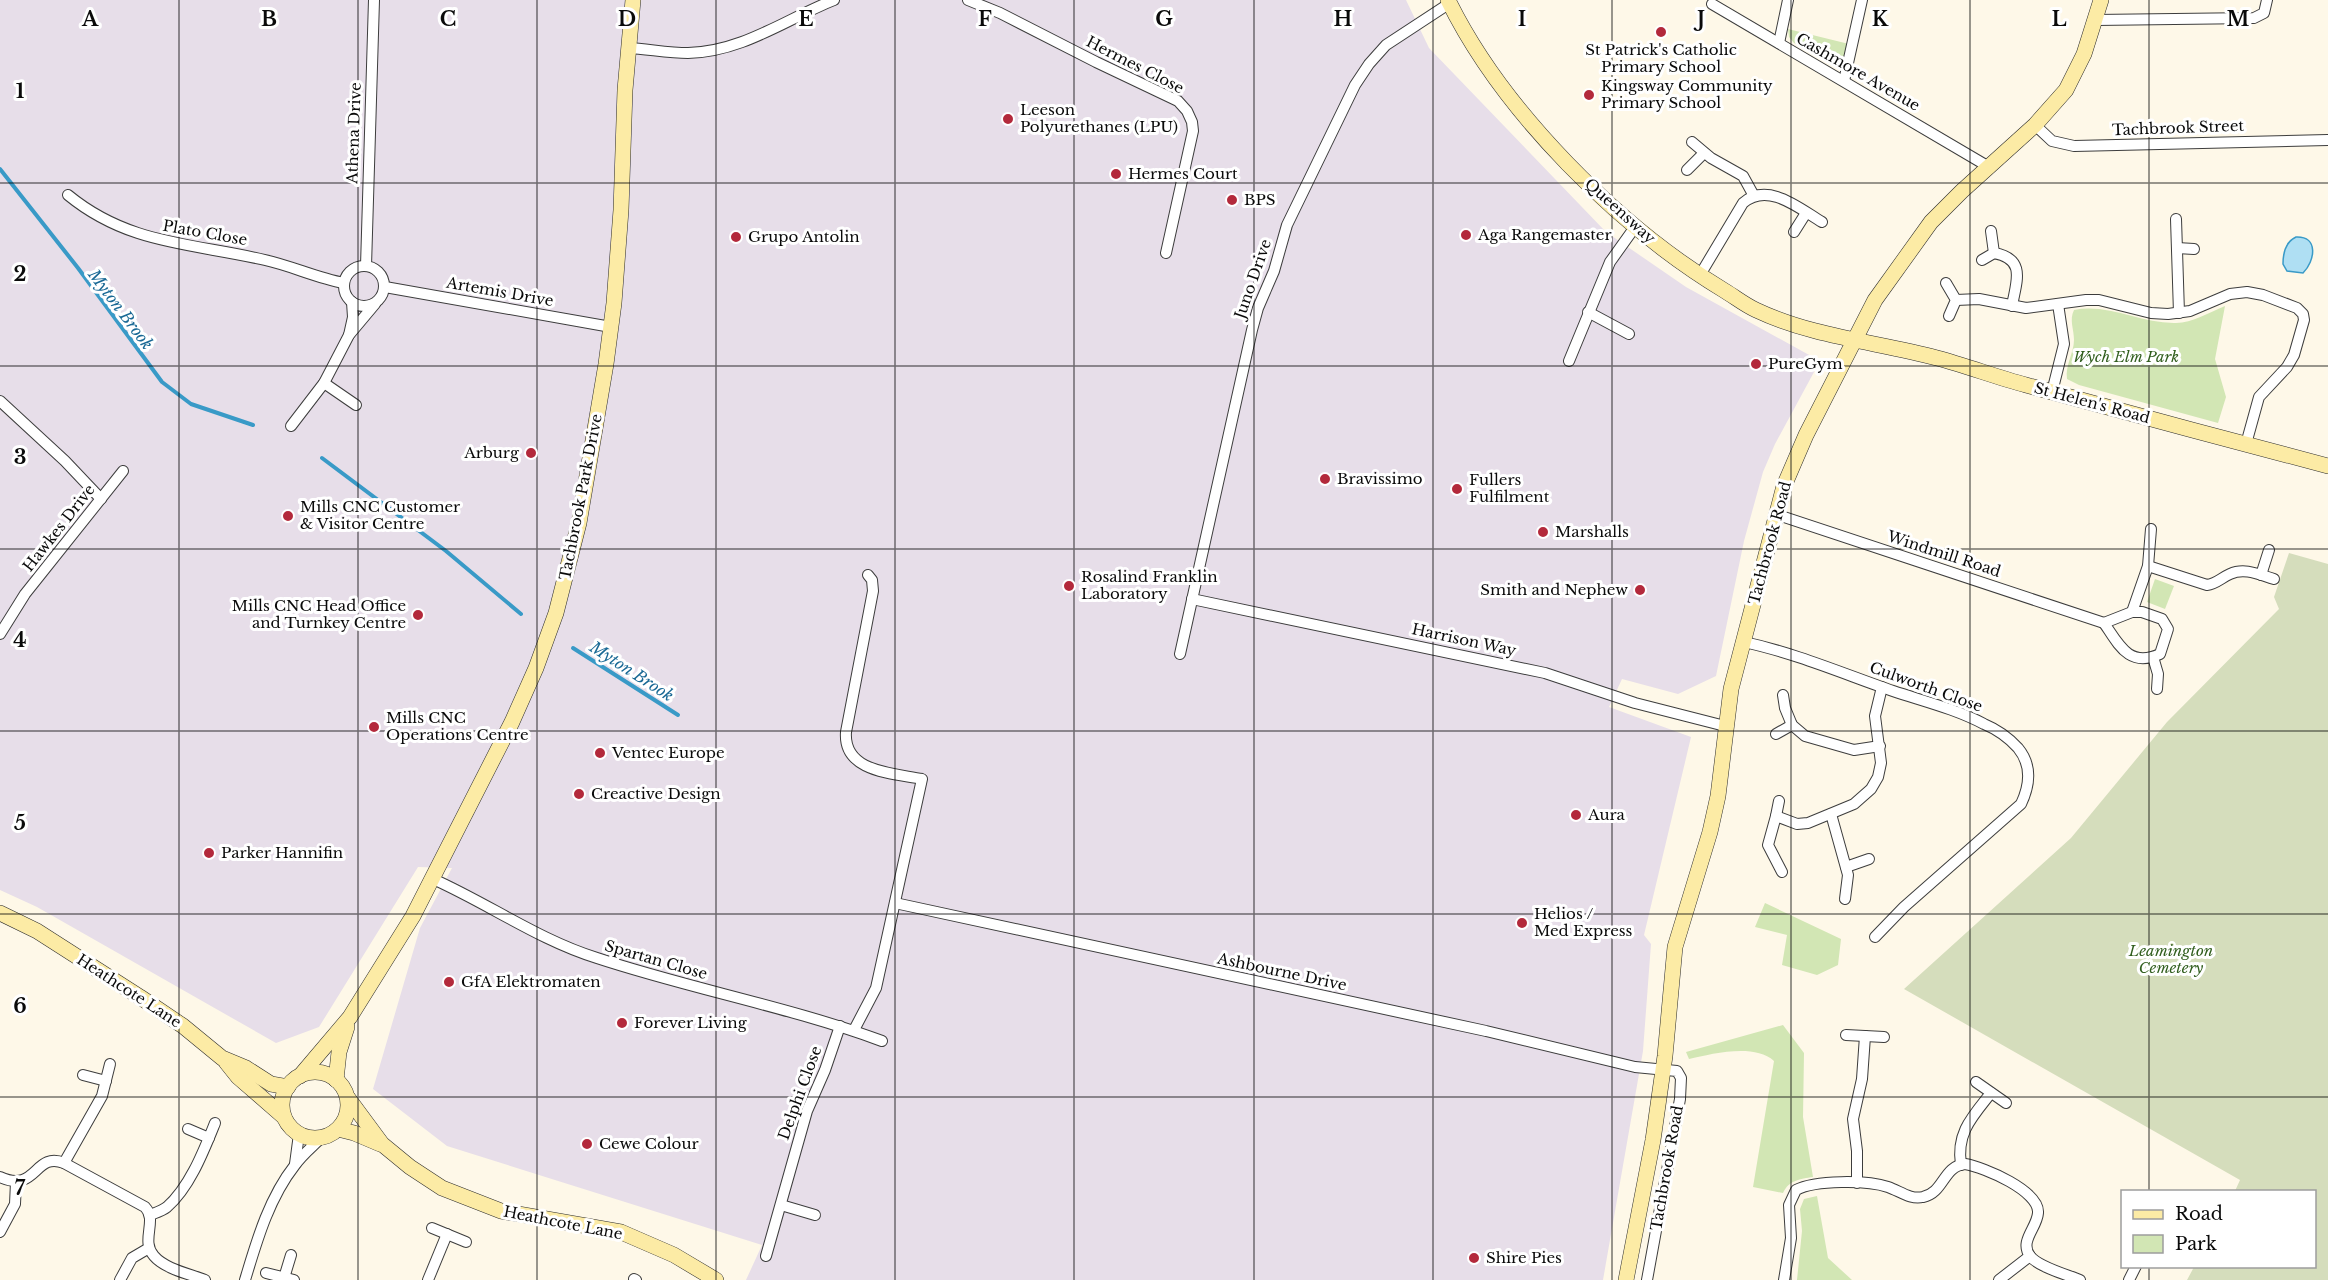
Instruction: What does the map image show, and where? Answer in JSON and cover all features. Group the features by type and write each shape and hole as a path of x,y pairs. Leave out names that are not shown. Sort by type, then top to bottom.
{"street":[{"name":"Athena Drive","path":"366,266 374,0"},
{"name":"Tachbrook Park Drive","path":"300,1076 350,1017 392,952 433,879 513,722 556,613 579,523 611,327 617,273 622,142 633,0"},
{"path":"628,48 688,53 718,48 752,39 834,0"},
{"name":"Hermes Close","path":"968,0 1000,13 1178,101 1187,111 1192,122 1191,142 1166,253"},
{"path":"1779,43 1788,0"},
{"path":"1844,81 1862,0"},
{"name":"Tachbrook Road","path":"1626,1280 1645,1189 1663,1070 1675,947 1710,832 1718,796 1731,690 1775,514 1795,459 1875,300 1925,229 2053,106 2074,76 2101,0"},
{"path":"2095,20 2254,18 2264,13 2267,0"},
{"name":"Queensway","path":"1449,2 1470,40 1518,106 1551,145 1635,227 1700,275 1760,312 1817,332 1855,341"},
{"name":"Juno Drive","path":"1180,654 1252,330 1258,308 1274,270 1287,225 1351,92 1369,64 1390,42 1449,2"},
{"name":"Cashmore Avenue","path":"1712,4 1989,167"},
{"name":"Tachbrook Street","path":"2035,125 2052,141 2074,146 2328,140"},
{"path":"1692,142 1704,153 1738,172 1747,182 1754,196"},
{"path":"1687,170 1704,153"},
{"name":"Plato Close","path":"68,195 95,215 133,233 156,240 269,261 344,283"},
{"path":"1700,275 1743,203 1754,196 1770,195 1780,198 1822,222"},
{"path":"1794,232 1806,213"},
{"path":"2176,219 2179,313"},
{"path":"1569,361 1613,255 1635,227"},
{"path":"1991,231 1994,253"},
{"path":"2177,248 2194,249"},
{"path":"1982,260 1994,253 2009,258 2017,268 2012,306"},
{"path":"291,426 324,383 349,335 384,294 385,287 377,271 366,266 354,269 344,283 345,294 352,302 363,307 375,304"},
{"path":"1946,283 1956,300"},
{"name":"Artemis Drive","path":"385,287 611,327"},
{"path":"1956,300 1979,299 2032,308 2099,300 2151,313 2179,313 2230,294 2247,292 2271,297 2297,308 2303,314 2304,321 2293,356 2287,367 2259,397 2246,444"},
{"path":"1949,316 1956,300"},
{"path":"349,335 353,317 352,302"},
{"path":"2052,392 2064,344 2058,304"},
{"path":"1588,312 1629,334"},
{"name":"St Helen's Road","path":"1855,341 1899,348 2052,392 2328,466"},
{"path":"324,383 356,405"},
{"path":"0,401 65,461 101,499"},
{"name":"Hawkes Drive","path":"0,634 25,594 123,471"},
{"name":"Windmill Road","path":"1775,514 2104,623"},
{"path":"2132,612 2148,566 2151,529"},
{"path":"2261,575 2269,550"},
{"path":"2148,566 2207,585 2236,572 2244,571 2274,579"},
{"path":"854,1030 876,988 922,779 862,765 850,754 846,743 846,732 873,591 872,580 868,574"},
{"name":"Harrison Way","path":"1192,599 1545,673 1635,703 1725,726"},
{"path":"2132,612 2142,612 2162,619 2168,629 2160,654 2146,659 2124,652 2104,623 2132,612"},
{"name":"Culworth Close","path":"1744,642 1976,719 2018,748 2028,769 2029,782 2021,804 2012,814 1904,907 1875,937"},
{"path":"2153,657 2158,674 2157,689"},
{"path":"1776,816 1802,824 1831,814 1861,799 1874,785 1881,770 1875,712 1882,687"},
{"path":"1783,695 1791,725 1805,736 1847,749 1861,750 1880,746"},
{"path":"1776,734 1791,725"},
{"path":"1779,801 1768,845 1782,872"},
{"path":"1831,814 1846,867 1848,882 1845,899"},
{"path":"1846,867 1869,859"},
{"name":"Spartan Close","path":"433,879 536,933 595,958 854,1030 882,1041"},
{"name":"Ashbourne Drive","path":"895,903 1486,1030 1635,1067 1663,1070"},
{"name":"Heathcote Lane","path":"0,913 38,931 140,997 183,1026 222,1058 246,1068 270,1084 288,1087"},
{"name":"Tachbrook Park Drive","path":"336,1080 339,1052 350,1017"},
{"name":"Delphi Close","path":"766,1256 807,1111 825,1070 840,1026"},
{"path":"1846,1035 1884,1037"},
{"path":"1857,1183 1857,1151 1853,1119 1862,1079 1865,1036"},
{"path":"222,1058 238,1077 284,1117 299,1134 321,1138"},
{"path":"64,1162 102,1096 110,1064"},
{"name":"Tachbrook Road","path":"1647,1280 1681,1082 1677,1071 1663,1070"},
{"path":"245,1280 270,1208 295,1164 321,1138 338,1129 346,1118 348,1098 344,1088 336,1080 321,1073 308,1073 300,1076 288,1087 283,1099 284,1117"},
{"path":"83,1075 106,1081"},
{"path":"1976,1082 2006,1103"},
{"path":"1961,1165 1959,1147 1964,1131 1970,1119 1991,1093"},
{"name":"Heathcote Lane","path":"348,1098 382,1144 426,1178 459,1196 510,1213 621,1232 674,1255 716,1280"},
{"path":"150,1215 166,1208 192,1173 215,1123"},
{"path":"188,1129 209,1138"},
{"name":"Heathcote Lane","path":"338,1129 382,1144"},
{"path":"295,1164 299,1134"},
{"path":"0,1176 16,1182 24,1180 47,1162 54,1160 64,1162 145,1207 150,1215 147,1239 154,1257 206,1280"},
{"path":"1784,1280 1791,1238 1789,1205 1792,1194 1806,1186 1857,1183 1885,1186 1912,1197 1925,1197 1937,1190 1951,1170 1961,1165 1971,1165 2007,1180 2035,1202 2038,1215 2028,1239 2030,1256 2036,1261 2080,1280"},
{"path":"0,1232 15,1204 16,1182"},
{"path":"781,1205 815,1215"},
{"path":"432,1228 466,1242"},
{"path":"428,1280 447,1234"},
{"path":"120,1280 132,1258 149,1248"},
{"path":"266,1273 289,1279 291,1255"},
{"path":"1999,1280 2030,1256"}],"shaded area":[{"path":"0,0 1406,0 1429,48 1606,232 1686,287 1820,361 1775,444 1763,472 1744,541 1716,676 1678,694 1622,679 1609,707 1691,737 1644,935 1651,944 1643,1051 1603,1280 746,1280 762,1245 447,1146 373,1089 420,928 452,868 418,867 319,1027 276,1043 37,907 0,890"}],"green space":[{"path":"1788,29 1849,44 1843,69 1794,43 1789,37"},
{"name":"Wych Elm Park","path":"2225,306 2215,359 2226,397 2218,423 2079,385 2067,379 2067,369 2074,345 2072,321 2074,310 2100,309 2150,320 2182,323"},
{"name":"Leamington Cemetery","path":"2289,553 2328,564 2328,1280 2187,1280 2193,1268 2316,1268 2316,1190 2235,1190 2240,1180 1904,989 2071,838 2167,722 2279,609 2274,597"},
{"path":"2155,579 2174,586 2165,609 2147,602"},
{"path":"1765,903 1841,939 1838,965 1817,975 1782,965 1787,935 1755,927"},
{"path":"1783,1025 1804,1053 1803,1117 1813,1177 1792,1183 1783,1193 1753,1187 1774,1061 1756,1052 1733,1051 1689,1059 1686,1052"},
{"path":"1817,1196 1828,1258 1852,1280 1797,1280 1802,1231 1800,1209 1804,1199"}],"water":[{"path":"2296,237 2308,241 2313,250 2310,262 2303,273 2287,271 2283,264 2287,245"}],"waterway":[{"name":"Myton Brook","path":"0,169 78,268 162,382 191,404 253,425"},
{"name":"Myton Brook","path":"322,458 446,551 521,614"},
{"name":"Myton Brook","path":"573,648 678,715"}],"place":[{"name":"St Patrick's Catholic Primary School","path":"1661,32"},
{"name":"Kingsway Community Primary School","path":"1589,95"},
{"name":"Leeson Polyurethanes (LPU)","path":"1008,119"},
{"name":"Hermes Court","path":"1116,174"},
{"name":"BPS","path":"1232,200"},
{"name":"Aga Rangemaster","path":"1466,235"},
{"name":"Grupo Antolin","path":"736,237"},
{"name":"PureGym","path":"1756,364"},
{"name":"Arburg","path":"531,453"},
{"name":"Bravissimo","path":"1325,479"},
{"name":"Fullers Fulfilment","path":"1457,489"},
{"name":"Mills CNC Customer & Visitor Centre","path":"288,516"},
{"name":"Marshalls","path":"1543,532"},
{"name":"Rosalind Franklin Laboratory","path":"1069,586"},
{"name":"Smith and Nephew","path":"1640,590"},
{"name":"Mills CNC Head Office and Turnkey Centre","path":"418,615"},
{"name":"Mills CNC Operations Centre","path":"374,727"},
{"name":"Ventec Europe","path":"600,753"},
{"name":"Creactive Design","path":"579,794"},
{"name":"Aura","path":"1576,815"},
{"name":"Parker Hannifin","path":"209,853"},
{"name":"Helios / Med Express","path":"1522,923"},
{"name":"GfA Elektromaten","path":"449,982"},
{"name":"Forever Living","path":"622,1023"},
{"name":"Cewe Colour","path":"587,1144"},
{"name":"Shire Pies","path":"1474,1258"}]}
